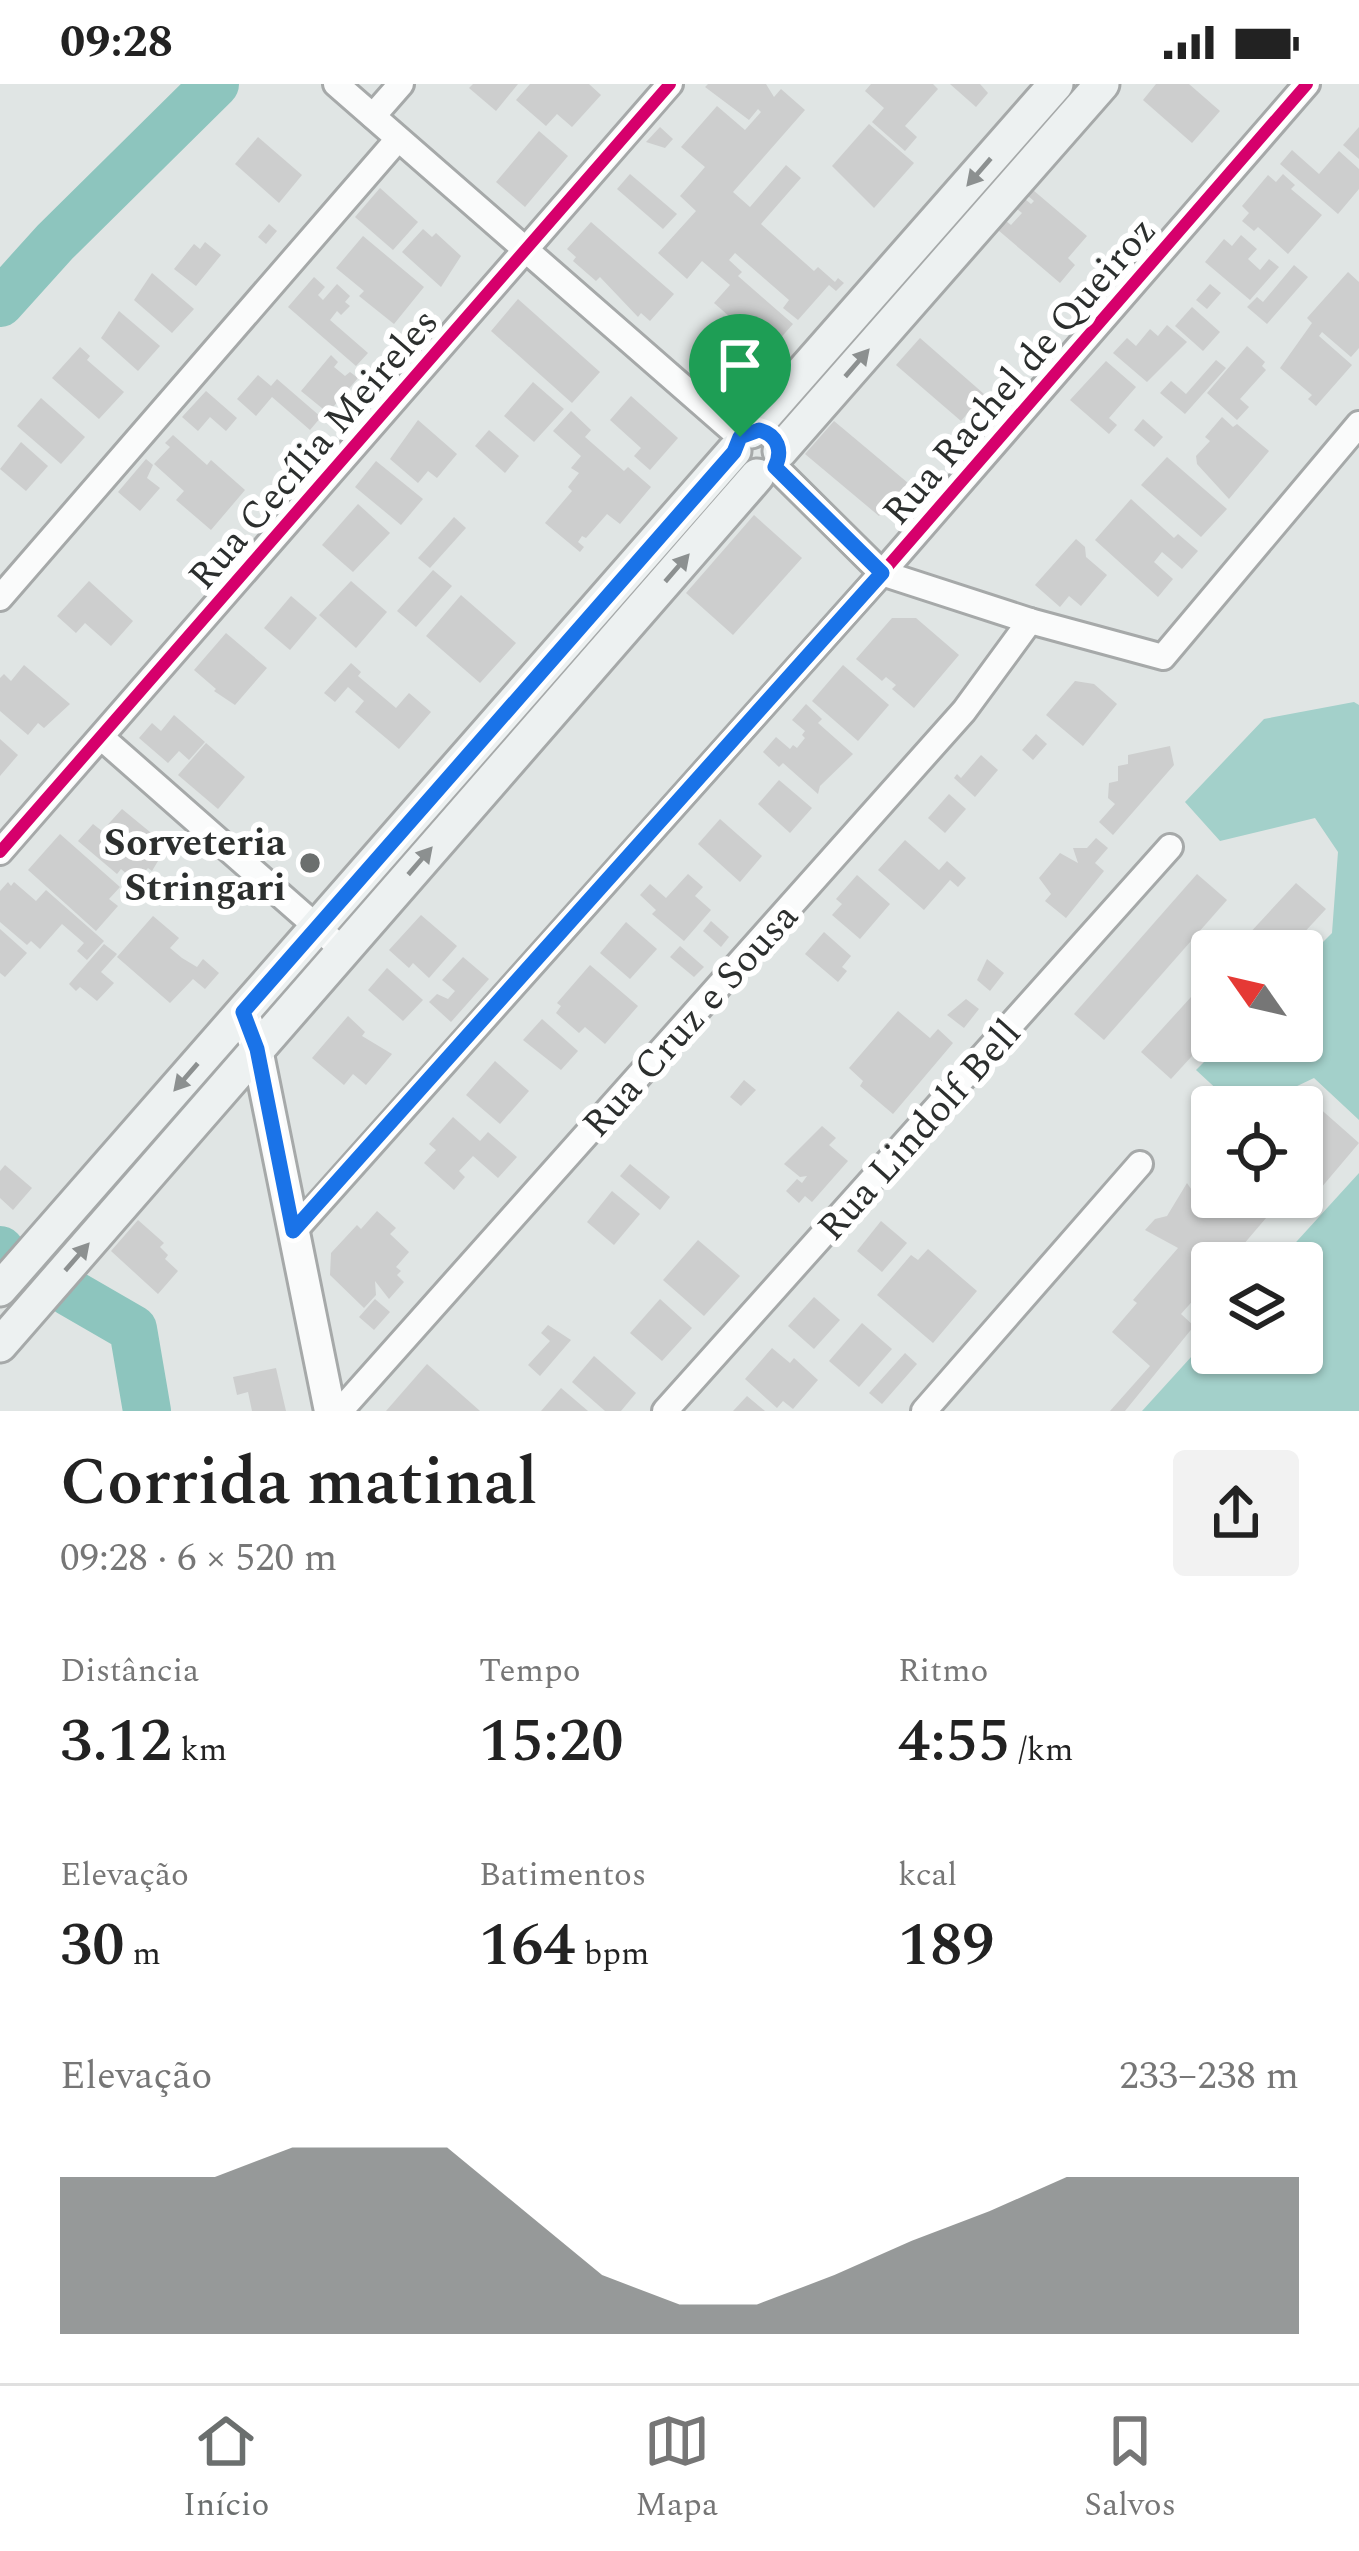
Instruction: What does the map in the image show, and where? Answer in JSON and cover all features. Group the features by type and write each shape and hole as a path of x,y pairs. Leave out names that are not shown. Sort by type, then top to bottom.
{"main road":[{"path":"0,1345 344,950 1056,84"},
{"path":"0,1289 318,926 1102,84"}],"street":[{"path":"336,84 756,452 882,573 1030,622 1162,657 1359,424"},
{"path":"373,116 401,84"},
{"name":"Rua Cecília Meireles","path":"0,852 670,84"},
{"name":"Rua Rachel de Queiroz","path":"293,1231 882,573 1307,84"},
{"path":"0,598 398,139"},
{"name":"Rua Cruz e Sousa","path":"340,1411 964,711 1030,622"},
{"path":"101,737 344,950"},
{"name":"Rua Lindolf Bell","path":"665,1411 1170,848"},
{"path":"243,1012 257,1049 330,1411"},
{"path":"923,1411 1140,1164"}],"shaded area":[{"path":"1354,702 1359,705 1359,1120 1314,1078 1297,1086 1213,1086 1196,1070 1204,1062 1323,1062 1323,942 1332,933 1338,852 1315,818 1220,841 1185,802 1264,719"},
{"path":"1359,1173 1359,1411 1142,1411 1191,1357 1191,1374 1323,1374 1323,1242 1296,1242 1323,1218"}],"building":[{"path":"473,84 518,84 496,111 469,88"},
{"path":"530,84 589,84 601,95 572,127 557,114 546,126 516,100"},
{"path":"766,84 774,97 781,89 805,110 733,192 750,207 786,165 801,178 761,224 814,271 818,267 835,282 838,278 844,283 836,291 829,285 798,320 783,308 789,300 735,253 729,260 742,272 738,276 793,324 769,351 714,303 730,285 702,261 687,279 658,253 696,211 680,196 705,167 681,147 717,106 745,130 761,112 758,109 749,120 705,87"},
{"path":"871,84 933,84 938,89 905,126 917,137 905,151 872,122 884,108 865,91"},
{"path":"950,84 980,84 988,93 976,107"},
{"path":"1156,84 1189,84 1220,111 1192,143 1143,100"},
{"path":"869,124 914,163 874,208 832,166"},
{"path":"660,127 673,139 665,148 646,142"},
{"path":"1359,127 1359,159 1343,145"},
{"path":"539,131 568,156 525,207 496,182"},
{"path":"258,137 302,175 279,203 235,164"},
{"path":"1292,150 1319,174 1339,151 1359,169 1359,189 1338,214 1280,164"},
{"path":"630,174 677,214 663,229 617,189"},
{"path":"1283,174 1295,185 1291,189 1322,215 1288,254 1258,227 1254,231 1242,221 1249,213 1242,206 1268,175 1276,182"},
{"path":"380,188 418,222 393,250 355,217"},
{"path":"1033,190 1087,236 1068,258 1075,265 1060,283 998,230 1022,213 1017,209 1025,199 1034,201 1028,196"},
{"path":"591,222 674,294 650,321 641,313 638,317 600,277 596,281 573,261 576,257 567,249"},
{"path":"269,224 277,231 266,244 258,237"},
{"path":"423,229 432,237 436,233 461,256 441,287 402,252"},
{"path":"1241,235 1257,249 1248,259 1260,270 1269,259 1279,267 1250,300 1205,262 1224,239 1232,246"},
{"path":"363,236 424,287 394,324 359,296 364,291 336,268"},
{"path":"205,242 221,255 196,286 174,269 194,244 200,249"},
{"path":"1294,265 1308,277 1267,324 1247,307 1257,297 1263,302"},
{"path":"1348,272 1359,282 1359,348 1351,357 1322,332 1319,336 1352,365 1316,406 1308,399 1312,395 1280,368 1312,323 1307,318"},
{"path":"152,273 194,309 172,333 134,300"},
{"path":"314,277 325,287 318,295 323,300 337,284 350,296 345,302 350,306 330,320 368,353 356,366 288,307"},
{"path":"1210,284 1221,293 1207,309 1196,300"},
{"path":"518,299 600,372 572,403 491,331"},
{"path":"1192,307 1220,332 1203,351 1175,326"},
{"path":"119,311 160,346 138,371 101,338"},
{"path":"1167,325 1187,342 1147,382 1113,353 1127,338 1136,346 1150,329 1158,336"},
{"path":"920,338 984,394 961,421 896,365"},
{"path":"1247,346 1265,362 1266,370 1240,399 1249,407 1237,420 1207,393"},
{"path":"80,347 90,356 87,360 124,392 99,419 52,378"},
{"path":"331,355 338,362 334,367 358,378 328,413 301,391"},
{"path":"1216,360 1226,368 1185,414 1160,393 1171,381 1186,394"},
{"path":"1106,361 1136,387 1109,418 1117,425 1109,434 1070,400"},
{"path":"258,375 271,386 277,379 321,417 310,430 272,397 256,416 237,399"},
{"path":"533,382 564,409 534,442 504,416"},
{"path":"206,391 237,418 226,431 210,417 198,431 182,417"},
{"path":"631,396 678,438 650,470 634,456 641,448 610,420"},
{"path":"41,398 85,437 61,464 17,426"},
{"path":"571,411 591,430 585,437 651,487 620,524 607,514 586,538 582,536 580,552 545,523 572,491 568,487 579,473 571,468 581,456 553,431"},
{"path":"1222,417 1269,451 1229,499 1197,464 1196,456"},
{"path":"1143,419 1163,437 1154,447 1134,430"},
{"path":"418,420 457,454 437,478 428,471 418,483 390,459"},
{"path":"834,421 908,483 879,516 805,454"},
{"path":"489,430 519,456 505,473 475,446"},
{"path":"173,435 245,490 211,530 176,500 184,491 154,464 170,447 165,443"},
{"path":"21,442 48,466 26,491 0,469"},
{"path":"1167,457 1227,509 1201,537 1141,485"},
{"path":"146,459 153,465 147,478 160,488 140,511 118,492"},
{"path":"376,461 423,499 401,525 355,487"},
{"path":"1131,499 1174,538 1178,534 1198,551 1182,569 1162,552 1154,562 1173,579 1158,597 1095,540"},
{"path":"358,504 390,533 353,572 322,545"},
{"path":"754,515 802,558 733,635 686,593"},
{"path":"454,517 466,528 430,568 418,558"},
{"path":"1076,539 1085,547 1086,557 1107,575 1081,606 1069,596 1060,607 1035,585"},
{"path":"433,570 452,586 416,627 397,611"},
{"path":"89,581 133,621 111,646 85,623 76,633 57,616"},
{"path":"351,581 387,612 356,648 319,615"},
{"path":"461,595 516,643 480,683 426,636"},
{"path":"291,596 317,618 290,650 264,628"},
{"path":"892,618 916,618 959,655 914,708 892,689 896,685 886,677 882,681 856,659"},
{"path":"226,633 267,668 235,705 194,670"},
{"path":"351,663 361,672 358,676 396,708 409,693 431,712 399,749 355,712 364,701 348,687 335,702 324,693"},
{"path":"24,665 70,704 44,728 38,723 28,735 0,711 0,678 4,674 11,681"},
{"path":"843,665 889,705 858,741 812,701"},
{"path":"1075,681 1094,684 1117,704 1083,746 1046,715"},
{"path":"806,704 822,719 818,723 853,754 820,786 818,794 763,752 776,737 790,749 797,748 805,731 792,720"},
{"path":"174,715 205,742 189,760 179,751 168,763 139,738 152,723 161,731"},
{"path":"1036,734 1047,744 1033,760 1022,750"},
{"path":"0,739 18,755 0,776"},
{"path":"206,743 245,777 218,809 178,775"},
{"path":"1170,746 1174,765 1113,835 1099,822 1115,804 1108,798 1109,783 1118,781 1118,766 1128,764 1128,755"},
{"path":"981,755 998,770 975,797 954,778 957,774 961,778"},
{"path":"779,780 812,808 790,833 758,804"},
{"path":"949,794 966,809 945,833 928,818"},
{"path":"122,809 167,846 152,871 148,868 136,882 121,869 117,874 78,841 93,824 102,831"},
{"path":"720,819 762,856 740,882 698,844"},
{"path":"60,834 120,887 109,899 118,906 96,931 28,870"},
{"path":"1096,838 1108,848 1095,863 1104,871 1066,918 1045,901 1051,894 1039,878 1060,853 1078,863 1073,848 1087,848"},
{"path":"905,840 939,870 947,861 966,878 958,887 950,880 924,910 878,870"},
{"path":"688,874 703,887 695,896 711,910 684,941 652,914 656,910 640,895 650,884 666,898"},
{"path":"1197,874 1227,900 1201,930 1191,930 1191,941 1104,1040 1074,1014"},
{"path":"857,875 890,904 860,939 832,915 842,904 836,899"},
{"path":"8,882 36,901 46,890 104,941 87,960 77,951 84,943 62,924 40,949 31,941 27,945 0,922 0,891"},
{"path":"1296,883 1326,909 1306,930 1252,930"},
{"path":"421,915 457,946 429,978 389,950"},
{"path":"153,916 179,938 170,948 197,967 203,959 219,973 205,989 193,979 170,1003 117,957"},
{"path":"711,921 729,937 721,947 703,931"},
{"path":"626,922 657,949 630,979 600,953"},
{"path":"0,929 27,953 5,977 0,973"},
{"path":"824,932 851,956 838,982 805,954"},
{"path":"104,944 117,954 101,972 114,983 97,1001 69,984"},
{"path":"680,946 704,967 694,977 670,957"},
{"path":"463,957 489,979 451,1022 429,1002 437,994 448,999 455,991 442,980"},
{"path":"987,959 1004,973 990,991 977,980"},
{"path":"590,965 638,1006 605,1044 585,1027 579,1033 556,1013 561,1006 557,1003"},
{"path":"387,968 423,1000 403,1021 368,990"},
{"path":"1191,997 1191,1057 1171,1079 1141,1052"},
{"path":"966,999 979,1009 964,1028 947,1015"},
{"path":"898,1011 930,1038 938,1029 953,1043 893,1114 860,1086 863,1081 849,1068"},
{"path":"348,1016 365,1032 362,1036 392,1054 366,1085 353,1074 344,1085 312,1058"},
{"path":"542,1019 578,1051 561,1070 523,1040"},
{"path":"495,1061 529,1091 500,1124 466,1095"},
{"path":"744,1080 756,1090 741,1106 730,1097"},
{"path":"1323,1111 1359,1143 1323,1186"},
{"path":"453,1117 480,1141 488,1132 517,1157 498,1178 473,1156 459,1171 465,1177 454,1190 424,1163 436,1150 429,1144"},
{"path":"822,1126 836,1138 829,1145 848,1161 812,1202 805,1196 799,1203 786,1191 807,1176 800,1177 784,1164"},
{"path":"630,1164 670,1197 660,1210 620,1176"},
{"path":"5,1165 32,1188 13,1210 0,1198 0,1171"},
{"path":"1187,1183 1191,1218 1266,1218 1246,1242 1191,1242 1191,1303 1181,1314 1191,1330 1125,1411 1110,1411 1150,1366 1112,1332 1178,1248 1145,1230 1155,1219 1167,1216"},
{"path":"612,1191 640,1214 614,1245 587,1222"},
{"path":"377,1211 396,1228 390,1234 409,1252 396,1267 404,1282 389,1299 375,1281 376,1295 364,1308 330,1275 331,1253"},
{"path":"138,1220 164,1243 160,1247 168,1255 165,1259 178,1271 158,1294 111,1251"},
{"path":"881,1221 907,1243 882,1272 857,1251"},
{"path":"698,1240 740,1276 704,1316 663,1280"},
{"path":"928,1249 977,1291 933,1343 877,1295 911,1255 918,1260"},
{"path":"814,1297 840,1320 814,1349 788,1326"},
{"path":"375,1299 390,1312 374,1330 359,1317"},
{"path":"660,1299 692,1328 662,1361 630,1333"},
{"path":"862,1323 892,1349 859,1387 829,1361"},
{"path":"548,1325 571,1340 540,1376 528,1365 550,1341 541,1333"},
{"path":"772,1348 790,1363 794,1358 818,1380 793,1409 783,1401 777,1408 745,1379"},
{"path":"905,1353 917,1364 882,1404 869,1393"},
{"path":"594,1356 636,1393 621,1411 605,1411 572,1382"},
{"path":"427,1364 480,1411 386,1411"},
{"path":"276,1368 286,1411 252,1411 248,1392 237,1395 233,1377"},
{"path":"561,1388 588,1411 541,1411"},
{"path":"747,1396 765,1411 733,1411"}],"waterway":[{"path":"0,303 215,84"},
{"path":"69,1292 133,1329 147,1411"}],"cycle path":[{"path":"0,852 670,84"},
{"path":"294,1231 882,573 1307,84"}],"place":[{"name":"Sorveteria Stringari","path":"310,863"}],"route":[{"path":"759,430 774,437 780,451 775,467 882,573 293,1231 257,1049 243,1012 734,452 740,437 759,430"}]}
